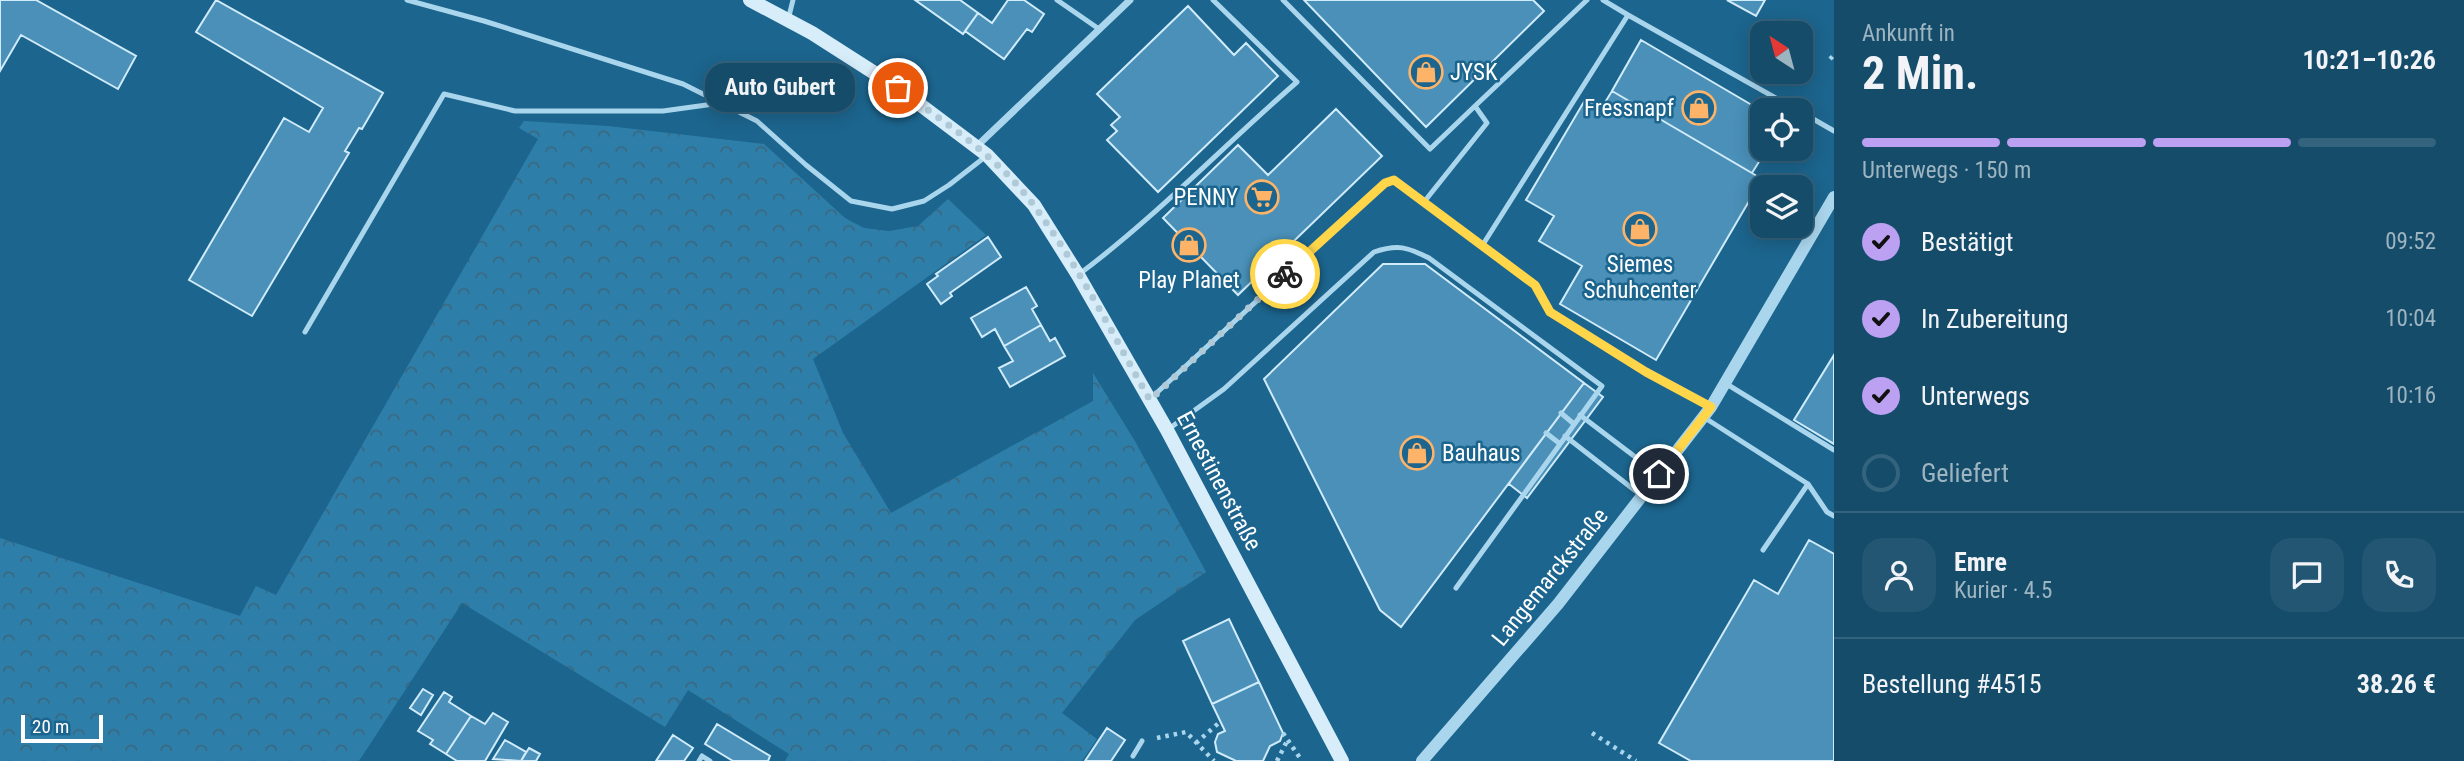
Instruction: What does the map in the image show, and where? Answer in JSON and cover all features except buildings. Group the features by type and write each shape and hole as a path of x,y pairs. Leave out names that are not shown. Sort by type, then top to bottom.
{"main road":[{"name":"Ernestinenstraße","path":"750,0 813,33 898,88 981,151 1034,205 1078,275 1167,430 1342,761"}],"street":[{"path":"981,151 1130,0"},
{"name":"Langemarckstraße","path":"1422,761 1558,604 1707,412 1834,197"}],"lane":[{"path":"407,0 683,84 757,121 806,166 851,201 892,209 924,201 949,186 981,151"},
{"path":"788,20 793,0"},
{"path":"1057,0 1099,29"},
{"path":"1078,275 1113,250 1297,82 1213,0"},
{"path":"1283,0 1430,149 1587,0"},
{"path":"1603,0 1776,98"},
{"path":"1482,246 1628,15"},
{"path":"305,332 444,94 515,111 663,111 721,103"},
{"path":"1424,202 1487,123 1475,106"},
{"path":"1813,119 1834,131"},
{"path":"1150,400 1385,183 1394,180 1535,285 1550,312 1707,412 1808,484 1827,512 1834,516"},
{"path":"1167,430 1224,389 1374,252 1390,247 1408,248 1429,258 1602,386 1456,588"},
{"path":"1726,383 1834,450"},
{"path":"1561,413 1574,424"},
{"path":"1580,415 1659,474"},
{"path":"1546,433 1559,443"},
{"path":"1565,436 1642,496"},
{"path":"1762,550 1808,484"},
{"path":"1133,756 1142,741"},
{"path":"699,761 702,756 710,761"}],"path":[{"path":"1196,743 1221,721"},
{"path":"1142,741 1186,732 1214,761"},
{"path":"1283,733 1302,761"},
{"path":"1592,733 1636,761"},
{"path":"1277,761 1287,740"}],"green space":[{"path":"524,121 608,126 764,144 845,218 864,228 889,231 918,226 948,199 986,235 813,359 843,433 891,513 1093,401 1093,373 1136,443 1206,572 1135,620 1062,713 1097,739 1082,761 785,761 789,754 688,690 665,727 462,603 359,761 0,761 0,538 240,616 256,586 276,595 538,139 519,128"}],"way so far":[{"path":"898,88 987,155 1034,205 1150,400 1285,274"}],"place":[{"name":"JYSK","path":"1426,72"},
{"name":"Auto Gubert","path":"898,88"},
{"name":"Fressnapf","path":"1699,108"},
{"name":"PENNY","path":"1262,197"},
{"name":"Siemes Schuhcenter","path":"1640,229"},
{"name":"Play Planet","path":"1189,245"},
{"name":"Bauhaus","path":"1417,453"}],"route":[{"path":"1285,274 1385,183 1394,180 1535,285 1550,312 1646,372 1711,407 1659,474"}]}
